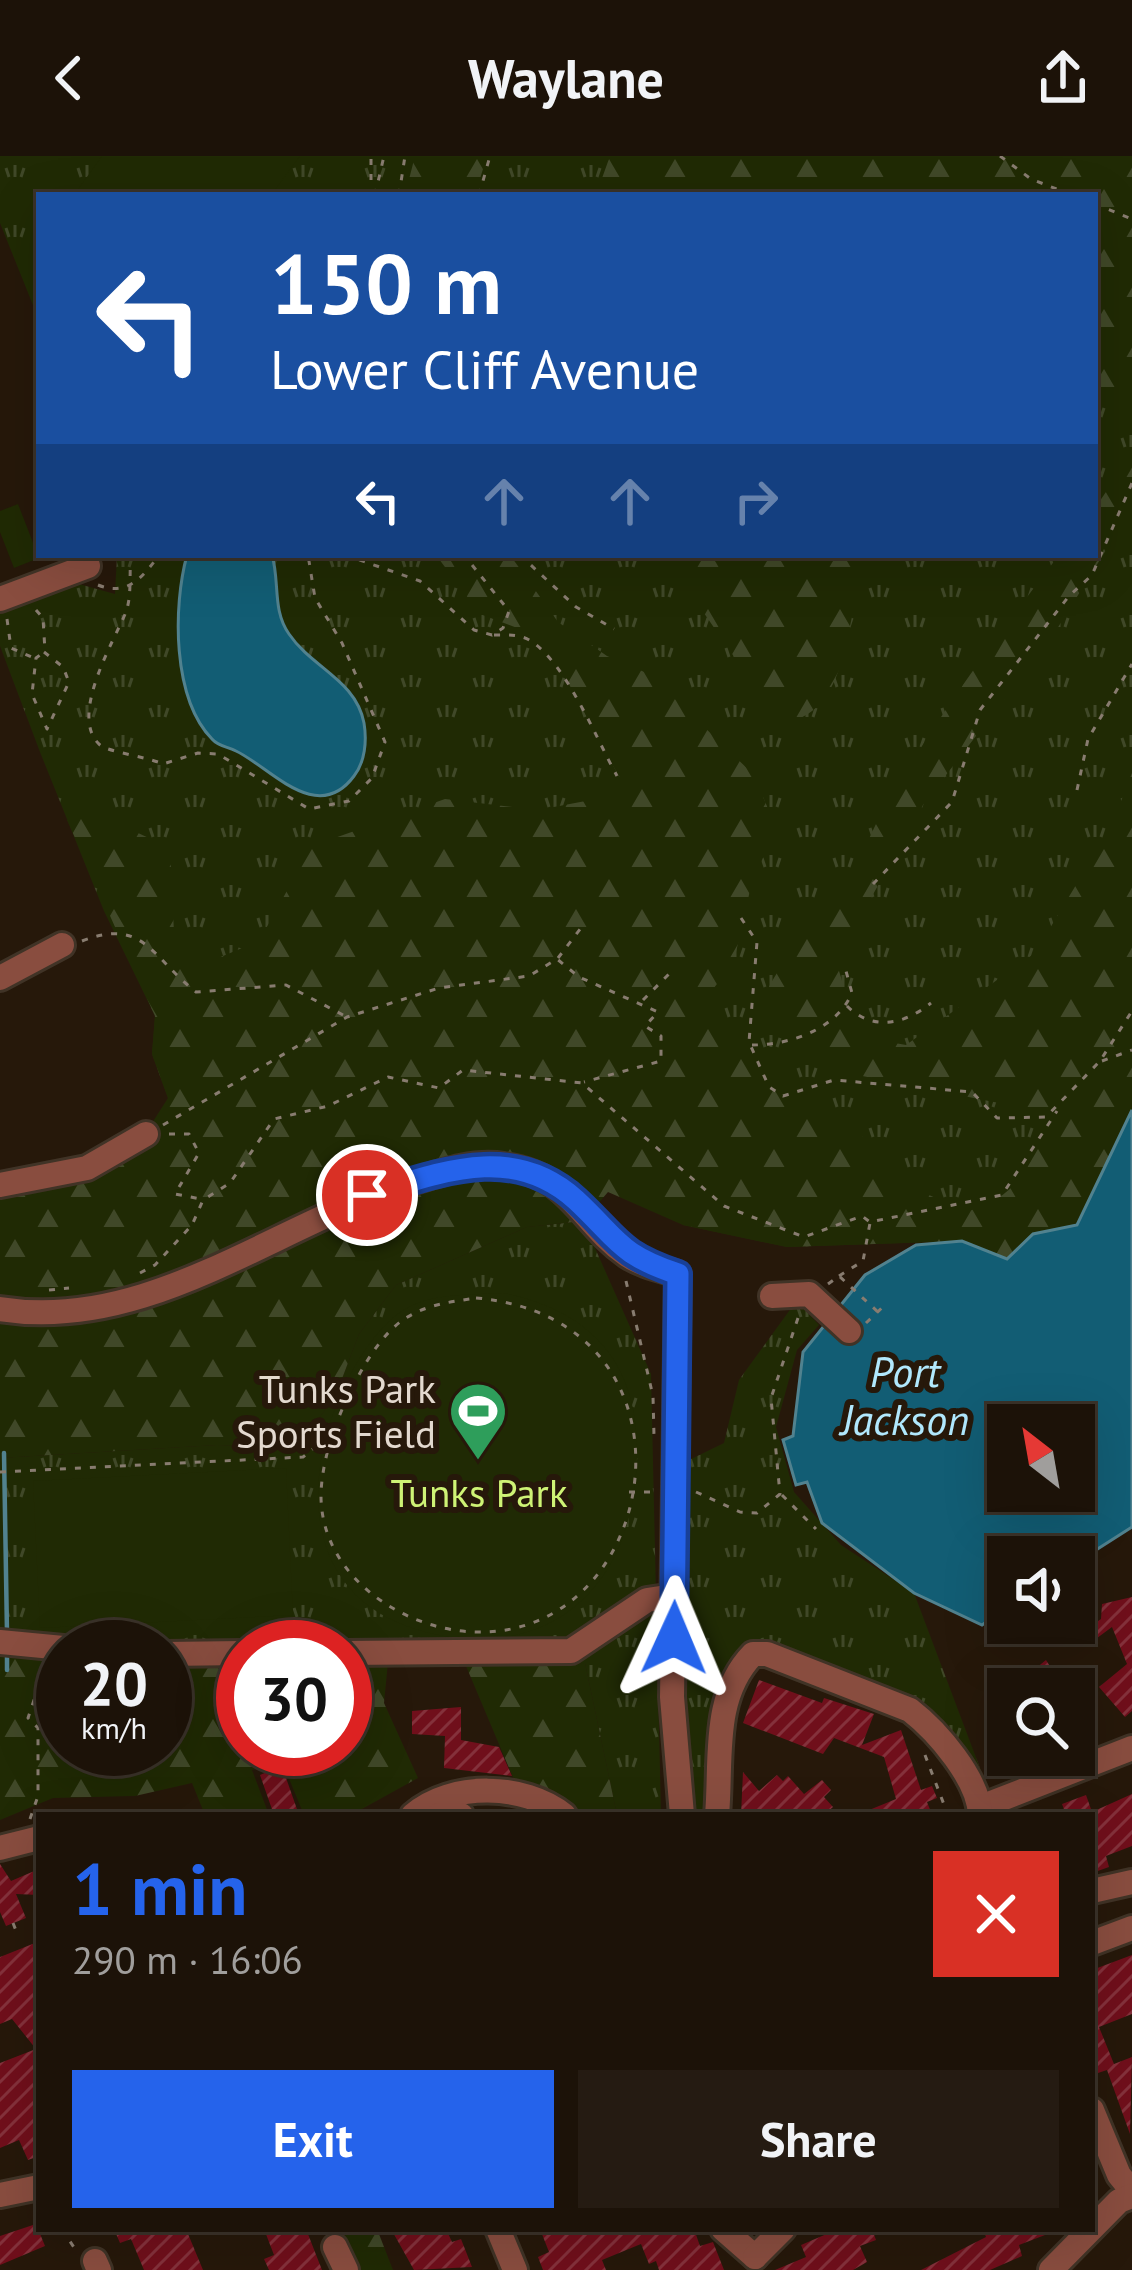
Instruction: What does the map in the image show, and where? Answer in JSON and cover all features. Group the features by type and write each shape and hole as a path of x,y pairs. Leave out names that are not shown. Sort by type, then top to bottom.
{"street":[{"path":"9,603 82,568"},
{"path":"0,978 62,945"},
{"path":"0,1185 87,1168 146,1134"},
{"path":"0,1309 50,1314 163,1290 367,1195 456,1168 498,1164 533,1171 566,1192 633,1259 678,1274 672,1697 682,1812"},
{"path":"772,1296 823,1290 852,1322"},
{"path":"372,1653 571,1651 647,1600 674,1596"},
{"path":"0,1642 36,1645"},
{"path":"717,1812 720,1727 741,1666 753,1654 767,1654 910,1710 926,1722 976,1789 981,1811 1132,1748"},
{"path":"417,1812 432,1798 486,1791 525,1796 558,1812"},
{"path":"0,1848 36,1839"},
{"path":"1095,1890 1132,1882"},
{"path":"1095,1941 1132,1928"},
{"path":"1095,2117 1132,2196"},
{"path":"0,2182 36,2176"},
{"path":"0,2194 36,2188"},
{"path":"1095,2225 1119,2201 1132,2196"},
{"path":"1067,2270 1132,2196"},
{"path":"499,2232 515,2270"},
{"path":"726,2232 757,2264"},
{"path":"750,2232 757,2264"},
{"path":"757,2264 781,2232"},
{"path":"1051,2270 1088,2232"}],"path":[{"path":"371,156 373,192"},
{"path":"374,192 385,156"},
{"path":"399,192 405,156"},
{"path":"480,192 490,156"},
{"path":"1000,156 1031,179 1064,192"},
{"path":"371,176 382,176"},
{"path":"1098,205 1132,219"},
{"path":"873,884 952,802 980,710 1069,596 1092,575 1132,483"},
{"path":"131,558 127,610 107,648 90,706 93,734 101,746 169,764 197,753 218,754 299,808 327,808 361,791 379,766 385,742 342,643 314,598 308,558"},
{"path":"82,568 102,588 129,586 156,558"},
{"path":"354,558 420,580 466,624 492,635 521,637 538,648 598,737 617,776"},
{"path":"466,558 509,610 503,628 492,635"},
{"path":"523,558 576,607 614,629"},
{"path":"9,603 7,635 19,655 36,658"},
{"path":"29,607 43,618 44,652 63,668 69,682 47,729 32,694 36,658 44,652"},
{"path":"1077,790 1088,739 1132,664"},
{"path":"741,918 757,942 750,1045 769,1088 783,1096 834,1080 971,1092 997,1118 1046,1117 1058,1111 1100,1061 1132,1012"},
{"path":"146,1134 347,1016 440,988 529,976 557,959 581,928"},
{"path":"62,945 108,930 129,933 196,992 286,985 347,1016"},
{"path":"557,959 579,977 658,1012 645,1026 661,1036 661,1061 582,1083"},
{"path":"750,1045 809,1034 846,1005 852,993 846,971"},
{"path":"642,1001 670,973"},
{"path":"846,1005 856,1016 878,1023 907,1019 931,1003"},
{"path":"1100,1061 1132,1050"},
{"path":"146,1134 189,1134 200,1153 175,1194 203,1200"},
{"path":"870,1222 863,1261 842,1278 876,1310"},
{"path":"633,1259 625,1269 653,1396 654,1454"},
{"path":"816,1528 780,1494 770,1398 798,1315 823,1290"},
{"path":"476,1298 520,1302 581,1333 620,1382 635,1438 629,1492 619,1538 598,1577 568,1608 530,1627 443,1630 400,1615 376,1599 330,1537 321,1496 333,1433 356,1380 402,1320 432,1305 476,1298"},
{"path":"852,1322 867,1324 886,1304"},
{"path":"0,1472 302,1457 333,1433"},
{"path":"683,1491 757,1513 780,1494"},
{"path":"629,1492 655,1492"},
{"path":"36,1700 28,1718 36,1726"},
{"path":"920,1744 947,1812"},
{"path":"36,1832 29,1819 38,1796 38,1776"},
{"path":"14,1923 17,1933"},
{"path":"64,2232 74,2251 97,2265"}],"green space":[{"path":"0,156 1132,156 1132,1110 1007,1259 962,1241 787,1247 683,1225 611,1166 192,1164 152,1054 155,1016 104,911 40,752 0,646 0,608 68,581 115,594 117,558 1098,558 1098,192 36,192 36,313 0,223"},
{"path":"102,156 300,156 273,192 76,192"},
{"path":"415,156 487,156 476,192 406,192"},
{"path":"610,156 1132,156 1132,389 1098,408 1098,192 597,192"},
{"path":"1132,454 1132,508 1052,637 923,805 857,923 832,954 861,1037 906,1045 1035,953 1111,827 1132,773 1132,987 1121,1021 1132,1028 1132,1110 1077,1225 1033,1234 1007,1259 962,1241 787,1247 683,1225 608,1192 583,1221 527,1227 396,1285 359,1334 335,1397 296,1448 217,1445 0,1458 0,1185 145,1134 168,1098 152,1054 155,1016 67,820 102,816 170,848 174,933 199,966 259,941 312,846 445,799 538,810 628,793 544,638 480,614 438,558 512,558 558,622 607,656 649,674 754,775 771,816 767,848 751,886 734,961 708,996 743,1051 792,1094 863,1137 916,1189 966,1212 1012,1187 1030,1163 1049,1113 837,1071 766,993 783,963 847,881 880,816 946,710 1057,558 1098,558 1098,504"},
{"path":"18,504 39,558 14,568 0,532 0,511"},
{"path":"666,558 871,558 838,674 827,694 813,711 792,721 770,709"},
{"name":"Tunks Park","path":"583,1221 651,1374 661,1812 616,1812 585,1663 388,1662 372,1656 372,1620 216,1620 216,1646 192,1646 192,1620 36,1620 36,1644 0,1644 0,1458 217,1445 296,1448 335,1397 359,1334 396,1285 527,1227"},
{"name":"Tunks Park Sports Field","path":"503,1293 570,1318 613,1358 634,1414 635,1484 627,1526 612,1562 591,1592 564,1615 533,1630 497,1638 458,1638 415,1629 376,1611 348,1587 330,1557 320,1524 318,1487 333,1414 348,1379 383,1327 413,1305 434,1298"},
{"path":"792,1307 802,1307 819,1325 797,1350 776,1427 794,1492 841,1545 914,1593 989,1792 924,1711 775,1650 732,1665 710,1724 704,1812 687,1812 682,1751 685,1462 724,1443 739,1380"},
{"path":"286,1468 293,1615 40,1620 33,1481"},
{"path":"0,1644 36,1651 36,1776 192,1776 192,1661 216,1661 216,1776 254,1776 268,1812 204,1812 192,1783 135,1796 53,1798 0,1820"},
{"path":"372,1662 388,1662 384,1703 418,1778 356,1812 303,1812 288,1776 372,1776"},
{"path":"585,1663 616,1812 573,1812 558,1796 515,1782 466,1666"},
{"path":"332,2232 378,2232 393,2270 352,2270"}],"water":[{"path":"186,558 273,558 284,625 298,646 352,696 364,723 361,764 340,790 325,795 294,788 215,742 199,721 189,700 179,651"},
{"name":"Port Jackson","path":"1132,1110 1132,1527 1095,1551 1095,1536 987,1536 987,1622 982,1625 914,1593 822,1523 807,1482 796,1485 783,1440 793,1436 803,1352 865,1275 916,1245 962,1241 1007,1259 1033,1234 1077,1225"}],"building":[{"path":"1132,1597 1132,1711 1125,1717 1099,1687 1127,1664 1112,1627 1095,1640 1102,1604"},
{"path":"759,1680 822,1703 824,1698 874,1714 862,1745 901,1730 921,1790 932,1786 937,1798 927,1802 931,1812 864,1812 896,1799 884,1757 834,1738 823,1754 743,1723"},
{"path":"461,1707 461,1740 499,1747 512,1776 444,1768 445,1736 412,1734 412,1711"},
{"path":"743,1772 759,1791 777,1775 783,1781 788,1776 804,1794 822,1780 831,1790 824,1797 833,1807 827,1812 741,1812"},
{"path":"260,1776 285,1776 298,1812 273,1812"},
{"path":"1132,1794 1132,1846 1106,1856 1109,1867 1095,1872 1095,1812"},
{"path":"1086,1795 1092,1812 1065,1812 1062,1804"},
{"path":"0,1864 11,1881 36,1870 36,1895 16,1894 26,1918 6,1926 0,1912"},
{"path":"35,1943 36,2049 12,2019 0,2024 0,1957"},
{"path":"1132,1955 1132,2014 1099,2027 1114,2064 1132,2057 1130,2134 1107,2070 1098,2073 1095,2064 1095,1969"},
{"path":"36,2049 36,2157 28,2160 19,2140 0,2148 0,2063"},
{"path":"36,2224 45,2246 0,2265 0,2236"},
{"path":"115,2232 187,2232 203,2270 144,2270 131,2239 120,2243"},
{"path":"265,2232 307,2232 322,2270 269,2270 264,2259 274,2255"},
{"path":"393,2232 447,2232 452,2242 461,2239 472,2267 414,2270"},
{"path":"541,2232 695,2232 700,2246 713,2242 724,2270 659,2270 656,2261 649,2264 641,2244 602,2260 606,2270 543,2270 538,2257 549,2252"},
{"path":"873,2232 876,2240 860,2246 867,2262 853,2270 775,2270 806,2257 801,2245 829,2233"},
{"path":"984,2232 1053,2232 1019,2245 1022,2256 990,2270 921,2270 986,2237"}],"waterway":[{"path":"4,1453 7,1633"},
{"path":"7,1651 7,1670"}],"place":[{"name":"Tunks Park Sports Field","path":"478,1462"}],"route":[{"path":"367,1195 456,1168 498,1164 533,1171 566,1192 620,1250 678,1274 674,1638"}]}
